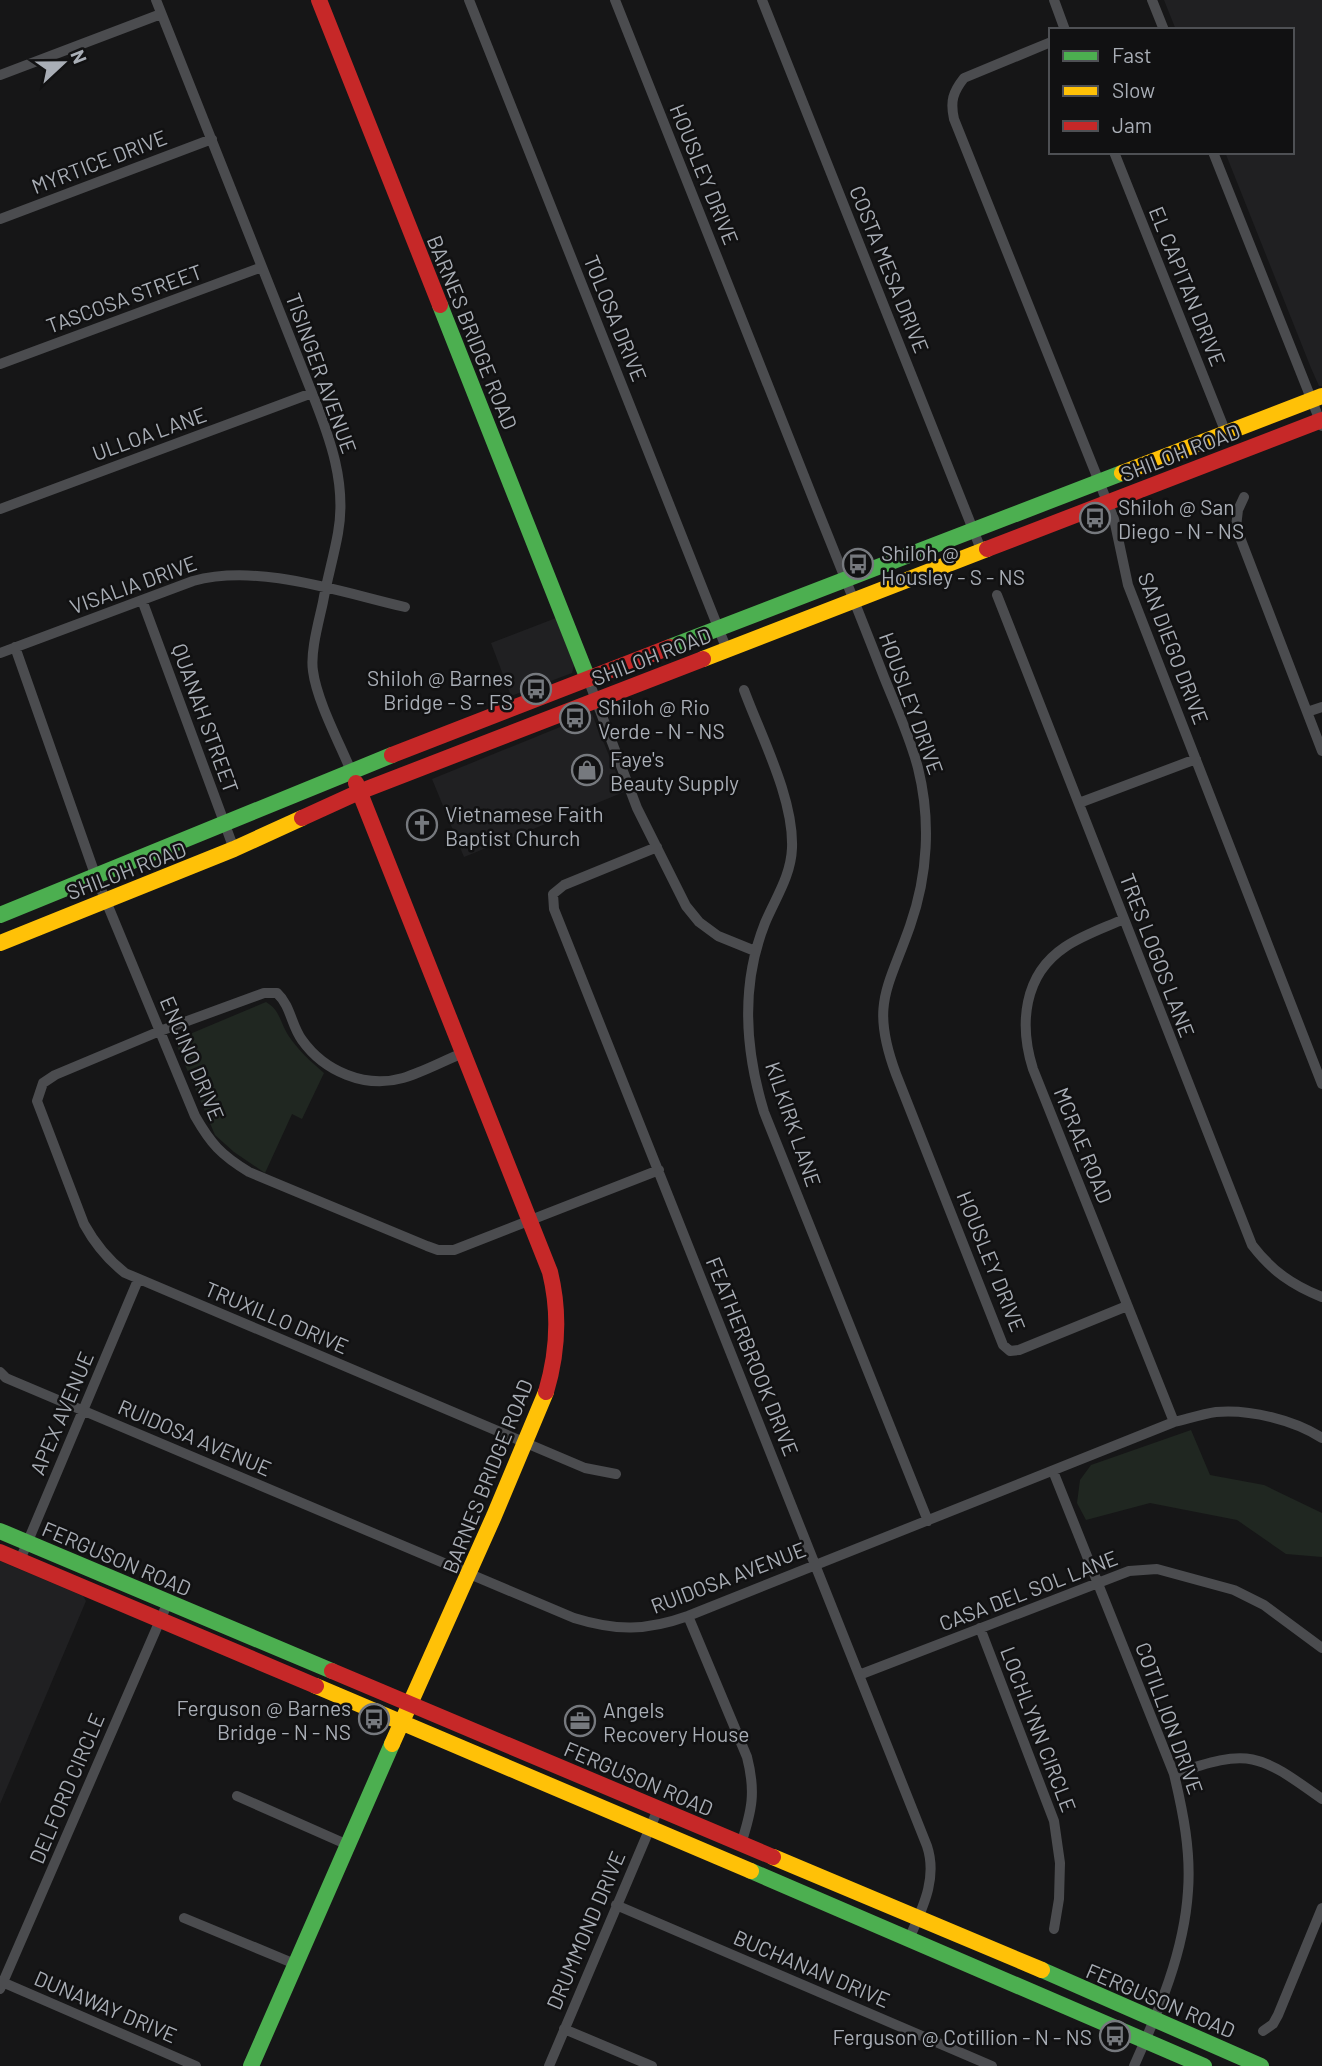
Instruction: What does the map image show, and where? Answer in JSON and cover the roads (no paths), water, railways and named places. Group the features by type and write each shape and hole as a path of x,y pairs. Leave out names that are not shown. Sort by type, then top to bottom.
{"main road":[{"name":"BARNES BRIDGE ROAD","path":"319,0 588,680"},
{"name":"SHILOH ROAD","path":"0,915 351,771 1317,398"},
{"name":"SHILOH ROAD","path":"0,943 234,849 359,792 1321,422"},
{"name":"BARNES BRIDGE ROAD","path":"251,2066 470,1574 526,1443 554,1365 557,1317 550,1272 351,771"},
{"name":"FERGUSON ROAD","path":"0,1531 1155,2018 1261,2066"},
{"name":"FERGUSON ROAD","path":"0,1552 650,1827 1204,2066"}],"street":[{"name":"TISINGER AVENUE","path":"156,0 330,439 337,466 341,500 338,531 325,588 312,668 316,685 351,771"},
{"name":"TOLOSA DRIVE","path":"469,0 727,650"},
{"name":"HOUSLEY DRIVE","path":"615,0 918,767 925,803 927,836 921,884 911,925 889,978 883,1007 886,1042 896,1074 1003,1345 1010,1351 1019,1350 1127,1306"},
{"name":"COSTA MESA DRIVE","path":"762,0 982,552"},
{"path":"1054,0 1064,28"},
{"path":"1152,0 1163,28"},
{"path":"0,75 161,14"},
{"name":"SAN DIEGO DRIVE","path":"1049,43 964,78 954,89 951,105 959,132 1108,503 1119,538 1128,585 1322,1084"},
{"name":"MYRTICE DRIVE","path":"0,219 212,139"},
{"name":"EL CAPITAN DRIVE","path":"1115,154 1226,433"},
{"path":"1214,154 1317,398 1321,422"},
{"name":"TASCOSA STREET","path":"0,364 262,267"},
{"name":"ULLOA LANE","path":"0,509 312,393"},
{"path":"1244,497 1238,510 1236,527 1322,751"},
{"name":"VISALIA DRIVE","path":"0,653 193,581 216,575 262,577 325,588 405,607"},
{"name":"TRES LOGOS LANE","path":"998,596 1252,1245 1280,1276 1297,1287 1322,1297"},
{"name":"QUANAH STREET","path":"142,600 234,849"},
{"name":"ENCINO DRIVE","path":"15,648 96,877 195,1116 209,1141 229,1160 249,1172 438,1250 466,1247 659,1170"},
{"path":"588,680 637,808 686,906 699,922 718,936 755,951"},
{"name":"KILKIRK LANE","path":"744,690 783,793 791,821 792,840 788,869 755,951 747,1031 749,1054 769,1125 928,1521"},
{"path":"1307,712 1322,706"},
{"path":"1079,803 1196,759"},
{"name":"FEATHERBROOK DRIVE","path":"657,847 564,885 553,894 554,909 931,1858 930,1882 909,1940"},
{"name":"MCRAE ROAD","path":"1124,919 1085,935 1063,948 1049,961 1030,994 1024,1029 1033,1069 1174,1422"},
{"path":"160,1031 264,993 277,993 286,1002 292,1024 303,1041 331,1067 350,1077 370,1081 401,1078 463,1053"},
{"name":"TRUXILLO DRIVE","path":"160,1031 55,1075 43,1083 37,1101 84,1224 94,1242 110,1261 138,1280 585,1468 616,1474"},
{"name":"APEX AVENUE","path":"20,1560 138,1280"},
{"name":"RUIDOSA AVENUE","path":"0,1372 6,1378 574,1618 599,1626 645,1628 666,1624 1174,1422 1216,1412 1248,1414 1276,1419 1310,1430 1322,1438"},
{"name":"COTILLION DRIVE","path":"1053,1471 1174,1774 1183,1814 1188,1851 1188,1891 1177,1954 1155,2018 1134,2066"},
{"name":"CASA DEL SOL LANE","path":"859,1675 1098,1582 1129,1571 1157,1569 1234,1590 1264,1605 1322,1648"},
{"name":"DELFORD CIRCLE","path":"1,1984 168,1602"},
{"path":"688,1616 747,1757 753,1781 752,1809 741,1844"},
{"name":"LOCHLYNN CIRCLE","path":"980,1628 1054,1821 1060,1863 1059,1899 1054,1929"},
{"path":"1174,1774 1219,1760 1250,1758 1278,1769 1322,1799"},
{"path":"237,1796 348,1845"},
{"name":"DRUMMOND DRIVE","path":"549,2066 658,1809"},
{"name":"BUCHANAN DRIVE","path":"617,1905 992,2066"},
{"path":"1263,2031 1273,2024 1278,2015 1322,1908"},
{"path":"184,1918 295,1964"},
{"name":"DUNAWAY DRIVE","path":"1,1984 196,2066"},
{"path":"564,2029 652,2066"}],"place":[{"name":"Shiloh @ San Diego - N - NS","path":"1095,518"},
{"name":"Shiloh @ Housley - S - NS","path":"858,564"},
{"name":"Shiloh @ Barnes Bridge - S - FS","path":"536,689"},
{"name":"Shiloh @ Rio Verde - N - NS","path":"575,718"},
{"name":"Faye's Beauty Supply","path":"587,770"},
{"name":"Vietnamese Faith Baptist Church","path":"422,825"},
{"name":"Ferguson @ Barnes Bridge - N - NS","path":"374,1719"},
{"name":"Angels Recovery House","path":"580,1721"},
{"name":"Ferguson @ Cotillion - N - NS","path":"1115,2036"}]}
